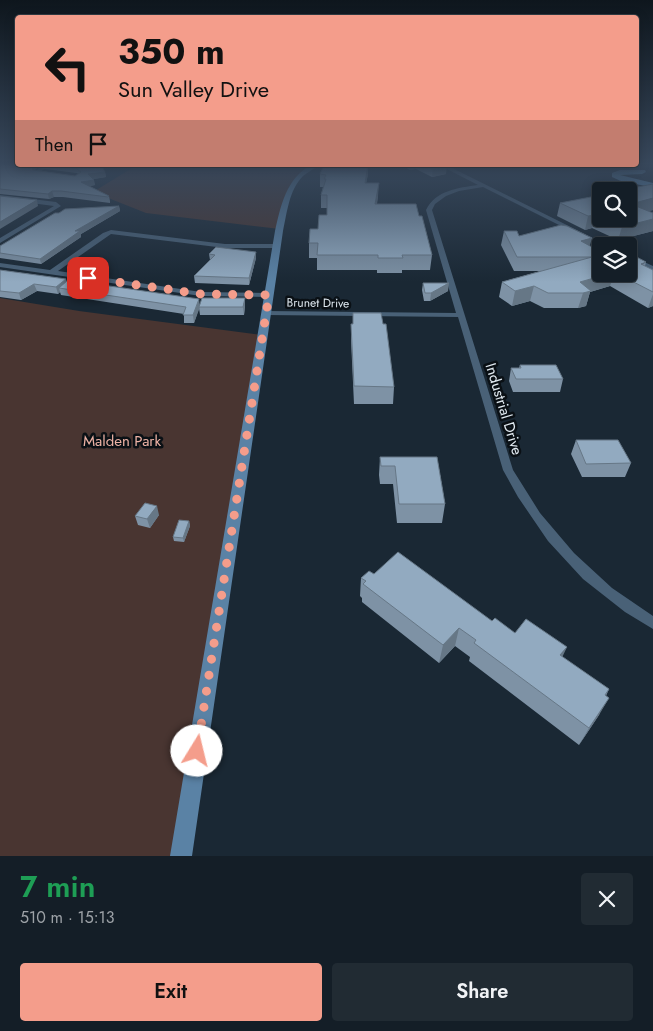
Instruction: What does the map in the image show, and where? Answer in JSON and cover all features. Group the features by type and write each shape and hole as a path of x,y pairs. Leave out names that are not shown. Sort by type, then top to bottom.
{"main road":[{"path":"181,856 266,313 285,203"}],"street":[{"path":"0,242 58,206 46,203"},
{"name":"Industrial Drive","path":"432,203 430,210 508,470 523,499 556,545 596,585 653,623"},
{"path":"517,203 592,239"},
{"path":"51,273 105,234 111,232 225,246 277,246"},
{"path":"637,261 653,269"},
{"path":"0,265 201,294 269,295"},
{"name":"Brunet Drive","path":"266,313 461,315"}],"green space":[{"path":"121,203 286,203 280,229 146,213"},
{"name":"Malden Park","path":"0,298 79,311 262,335 178,856 0,856"}],"building":[{"path":"0,203 32,203 0,222"},
{"path":"327,203 416,204 419,216 422,216 432,255 402,255 403,258 378,258 378,255 317,255 318,243 309,243 310,229 318,229 319,215 327,215"},
{"path":"560,203 592,203 592,215 588,216"},
{"path":"119,206 75,231 80,231 40,259 0,253 0,246 65,209"},
{"path":"637,206 653,213 653,219 637,223"},
{"path":"561,225 567,226 592,238 581,241 592,247 592,257 517,257 504,231 517,231 519,236"},
{"path":"216,247 256,252 249,278 194,276 215,255 209,254"},
{"path":"592,257 592,279 580,282 591,291 583,293 548,293 534,286 515,291 502,282"},
{"path":"637,257 646,262 641,264 653,270 653,292 634,282 637,282"},
{"path":"0,270 66,279 56,287 34,284 19,293 0,291"},
{"path":"68,280 199,299 193,315 183,315 186,307 59,288"},
{"path":"423,283 449,283 431,293 425,293"},
{"path":"202,298 245,298 243,307 199,307"},
{"path":"353,313 381,313 383,324 386,324 394,387 354,386 351,324 353,324"},
{"path":"520,365 556,365 563,379 516,379 511,368 521,368"},
{"path":"576,440 618,440 631,463 586,464"},
{"path":"380,457 437,457 445,504 399,504 395,466 381,466"},
{"path":"145,503 157,506 147,519 135,516"},
{"path":"179,520 189,521 183,538 173,537"},
{"path":"398,552 492,621 495,618 515,633 526,619 567,647 560,655 609,689 605,695 609,698 589,728 474,643 476,640 459,628 443,645 363,584 366,581 361,578 369,571 374,574"}],"route":[{"path":"88,278 201,294 269,295 197,751"}]}
